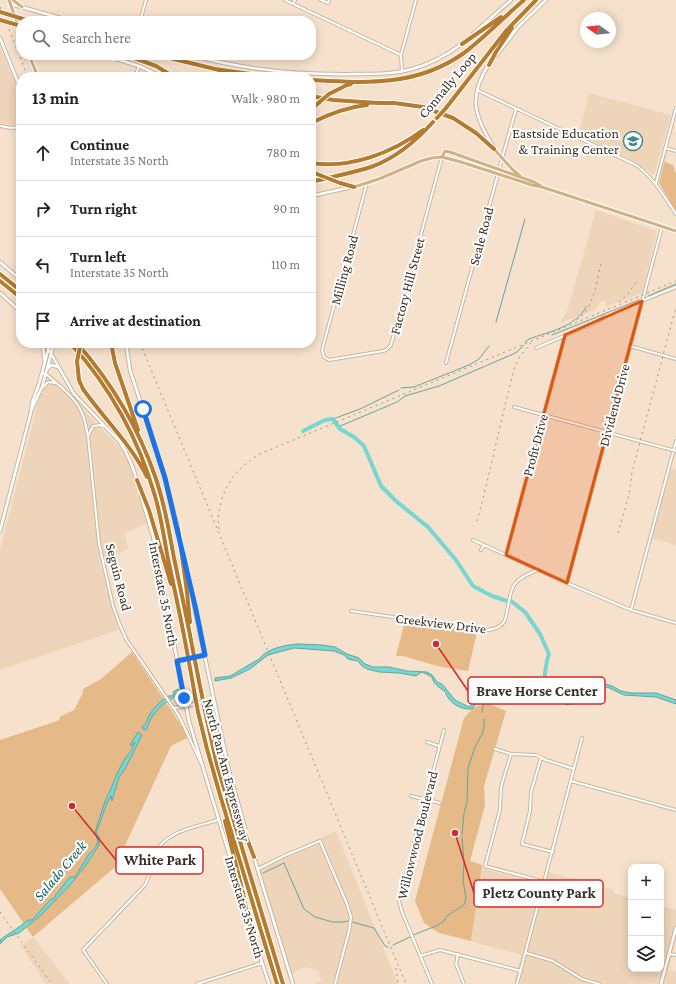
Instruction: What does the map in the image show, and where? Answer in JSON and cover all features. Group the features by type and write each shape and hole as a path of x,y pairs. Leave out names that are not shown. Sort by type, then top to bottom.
{"highway":[{"name":"Connally Loop","path":"316,80 362,82 401,79 435,69 471,47 524,0"},
{"name":"Connally Loop","path":"316,163 337,164 369,158 404,143 433,122 446,108 491,48 523,12 536,0"},
{"path":"462,44 516,6"},
{"path":"0,12 16,17"},
{"path":"489,65 523,12"},
{"path":"0,20 16,25"},
{"path":"140,60 156,66 166,72"},
{"path":"174,60 218,72"},
{"path":"174,60 237,72"},
{"path":"316,105 329,94 347,85 362,82"},
{"path":"316,97 333,100 410,105 436,111 463,124 494,149"},
{"path":"316,120 347,109 378,103"},
{"path":"316,181 371,167 381,162 406,148 433,122"},
{"path":"316,174 354,187"},
{"path":"0,274 16,287"},
{"path":"0,283 16,295"},
{"name":"North Pan Am Expressway","path":"74,348 95,373 118,409 136,444 151,483 161,523 198,712 207,750 277,984"},
{"path":"79,348 77,362 79,380 83,389 129,446 151,483"},
{"name":"North Pan Am Expressway","path":"81,348 107,380 126,412 139,437 154,475 162,502 192,644 204,711 213,748 283,984"},
{"path":"112,348 115,363 138,429 139,437"},
{"path":"137,480 149,510 176,596"},
{"path":"178,528 187,592 192,644"},
{"path":"213,748 254,857"},
{"path":"220,795 251,930"}],"main road":[{"path":"9,0 16,19"},
{"path":"13,0 22,7"},
{"path":"316,73 350,74 402,72 432,62 462,44 511,0"},
{"path":"523,178 512,169 494,149 479,121 476,105 477,90 481,78 489,65 519,26 546,0"},
{"path":"11,4 54,16"},
{"path":"0,38 16,78"},
{"path":"31,60 36,72"},
{"path":"120,60 152,72"},
{"path":"216,60 295,72"},
{"path":"442,158 444,152 448,151 532,185 676,231"},
{"path":"316,195 367,183 432,158 442,158 461,162 523,178 542,187"},
{"path":"0,262 16,276"},
{"path":"0,293 16,307"},
{"path":"0,530 31,412 32,403 42,373 44,348"},
{"path":"31,412 42,387 53,348"},
{"name":"Interstate 35 North","path":"127,348 130,370 165,478 178,528 229,771 293,984"},
{"path":"43,367 48,349"},
{"name":"Interstate 35 North","path":"48,349 74,394 120,442 132,463 153,536 194,740 251,930 269,984"},
{"path":"47,370 51,365 58,367"},
{"path":"177,661 205,655"},
{"path":"186,706 214,700"},
{"path":"661,984 676,928"}],"street":[{"path":"141,16 146,0"},
{"path":"285,0 402,55"},
{"path":"293,4 295,0"},
{"path":"321,0 329,2"},
{"path":"402,72 402,55 416,0"},
{"path":"137,72 139,66"},
{"path":"477,90 636,165 656,183 676,214"},
{"path":"656,183 676,108"},
{"name":"Seale Road","path":"446,364 516,109"},
{"path":"0,126 16,128"},
{"path":"665,148 676,151"},
{"name":"Factory Hill Street","path":"324,357 331,360 383,351 391,345 442,158"},
{"name":"Milling Road","path":"324,357 322,350 367,183"},
{"name":"Dividend Drive","path":"567,583 662,226"},
{"path":"536,348 597,322 607,315 676,287"},
{"name":"Profit Drive","path":"506,555 565,335"},
{"path":"630,346 676,359"},
{"name":"Seguin Road","path":"42,373 46,374 71,397 79,406 85,420 88,436 96,529 113,606 119,623 126,639 166,695 183,723 202,766"},
{"path":"42,387 48,382 56,383"},
{"path":"514,407 675,450"},
{"path":"88,436 93,426 98,425 105,427"},
{"path":"631,610 675,450 676,441"},
{"path":"473,540 567,583 631,610 676,622"},
{"path":"481,550 484,545"},
{"name":"Creekview Drive","path":"351,611 484,630 493,629 503,624 505,620 511,590 517,580 524,575 538,570"},
{"path":"174,708 186,706"},
{"name":"Willowwood Boulevard","path":"432,984 402,912 399,901 444,730"},
{"path":"517,984 582,738"},
{"path":"427,742 439,746"},
{"path":"495,749 510,754 532,755 574,769"},
{"path":"510,754 501,787 500,810 485,866 545,882"},
{"path":"541,758 531,792 530,812 522,844 553,852"},
{"path":"571,781 676,810"},
{"path":"411,796 440,804"},
{"path":"557,818 562,817"},
{"path":"107,984 83,950 145,885 150,873 154,856 162,843 177,833 218,820"},
{"path":"258,869 286,855 320,841 347,904 351,917 349,931 335,984"},
{"path":"420,956 438,950 520,971"},
{"path":"525,953 553,961 562,965 577,976 599,984"},
{"path":"458,954 456,964 464,984"},
{"path":"669,954 676,956"},
{"path":"197,984 262,963"}],"highlighted area":[{"path":"642,301 576,549 567,583 506,555 565,335"}],"shaded area":[{"path":"0,47 16,84 16,126 0,123"},
{"name":"Eastside Education & Training Center","path":"589,93 671,115 654,175 631,160 578,135"},
{"path":"667,151 665,162 673,165 676,174 676,211 659,183"},
{"path":"596,210 657,231 642,293 605,307 606,302 602,300 595,310 560,323 567,312"},
{"path":"49,373 67,389 90,417 119,446 129,463 147,524 125,533 128,549 100,562 119,630 0,670 0,550 38,402"},
{"path":"670,468 676,470 676,545 651,538"},
{"path":"405,621 477,632 468,671 441,667 403,656 396,656"},
{"path":"132,652 185,731 187,738 171,746 115,867 33,937 0,889 0,740 57,721 60,719 59,717 74,710 83,693 83,689 101,679"},
{"path":"487,703 506,711 484,786 485,805 470,861 482,865 471,941 439,933 424,923 415,901 464,718 473,708"},
{"path":"336,831 398,984 313,984 321,981 317,970 307,967 298,970 292,975 259,865"},
{"path":"481,868 541,884 545,871 614,890 614,893 628,897 628,972 664,972 664,907 676,910 676,939 668,970 676,972 676,984 514,984 521,955 471,941"},
{"path":"33,937 70,984 46,984 21,946"}],"water":[{"path":"298,644 335,647 347,654 359,658 365,664 373,667 389,667 407,671 427,672 432,675 437,682 442,684 455,700 469,707 478,698 483,696 503,697 522,694 541,695 552,693 557,694 562,700 566,701 581,698 584,696 580,695 595,691 599,686 605,684 621,691 631,693 656,693 676,700 676,704 656,697 624,695 607,687 602,689 597,695 567,705 554,698 504,701 486,697 477,703 472,709 465,709 452,702 445,692 438,687 432,677 422,672 416,676 379,672 367,669 358,661 348,659 344,655 334,651 294,648 268,655 250,669 231,678 215,681 215,678 230,676 259,659 267,652 282,646"},
{"path":"178,689 179,691 169,702 166,702 159,708 151,718 146,730 143,729 142,727 154,708 168,696 174,694 173,692"},
{"path":"138,732 142,735 125,769 119,777 112,801 111,796 96,832 99,837 99,845 86,865 70,885 40,916 19,933 7,937 0,944 0,940 28,920 32,920 51,899 54,899 70,877 75,877 89,854 95,848 98,842 95,832 105,801 124,760 131,751 135,742 131,746 130,745"}],"waterway":[{"path":"496,322 525,219"},
{"path":"648,296 676,284"},
{"path":"552,335 639,300"},
{"path":"525,342 529,339 569,324 576,319 586,307"},
{"path":"338,427 397,402 405,396 439,386 511,355 517,352 524,345"},
{"path":"401,388 414,387 469,365 479,359 489,346"},
{"path":"333,419 360,409 399,390"},
{"path":"303,431 325,420 333,419 340,429 354,437 364,446 381,486 396,501 428,527 456,560 473,586 492,596 507,601"},
{"path":"511,601 525,612 540,634 549,654 543,689 547,696"},
{"path":"482,712 484,699"},
{"path":"462,834 464,813 467,802 468,768 475,747 482,734 484,719"},
{"path":"413,935 436,926 444,921 447,916 464,905 466,899 463,880 464,863 462,837"},
{"path":"263,873 284,863 304,909 315,917 333,922 348,921"},
{"path":"352,922 374,928 385,946 388,947"},
{"path":"393,945 410,937"}],"railway":[{"path":"0,7 16,47"},
{"path":"21,60 26,72"},
{"path":"577,320 583,315 591,302 601,264"},
{"path":"619,302 627,295 637,281"},
{"path":"219,529 219,510 222,498 230,482 240,469 262,453 676,281"},
{"path":"618,533 629,495 632,472 676,307"},
{"path":"477,521 515,366 520,356 531,343"},
{"path":"142,348 406,984"},
{"path":"0,912 52,984"},
{"path":"396,968 398,984"}],"place":[{"name":"Eastside Education & Training Center","path":"633,141"},
{"name":"Brave Horse Center","path":"436,644"},
{"name":"White Park","path":"72,806"},
{"name":"Pletz County Park","path":"455,833"}],"route":[{"path":"143,409 165,478 178,530 205,655 177,661 184,698"}],"water label":[{"name":"Salado Creek","path":"60,871"}]}
